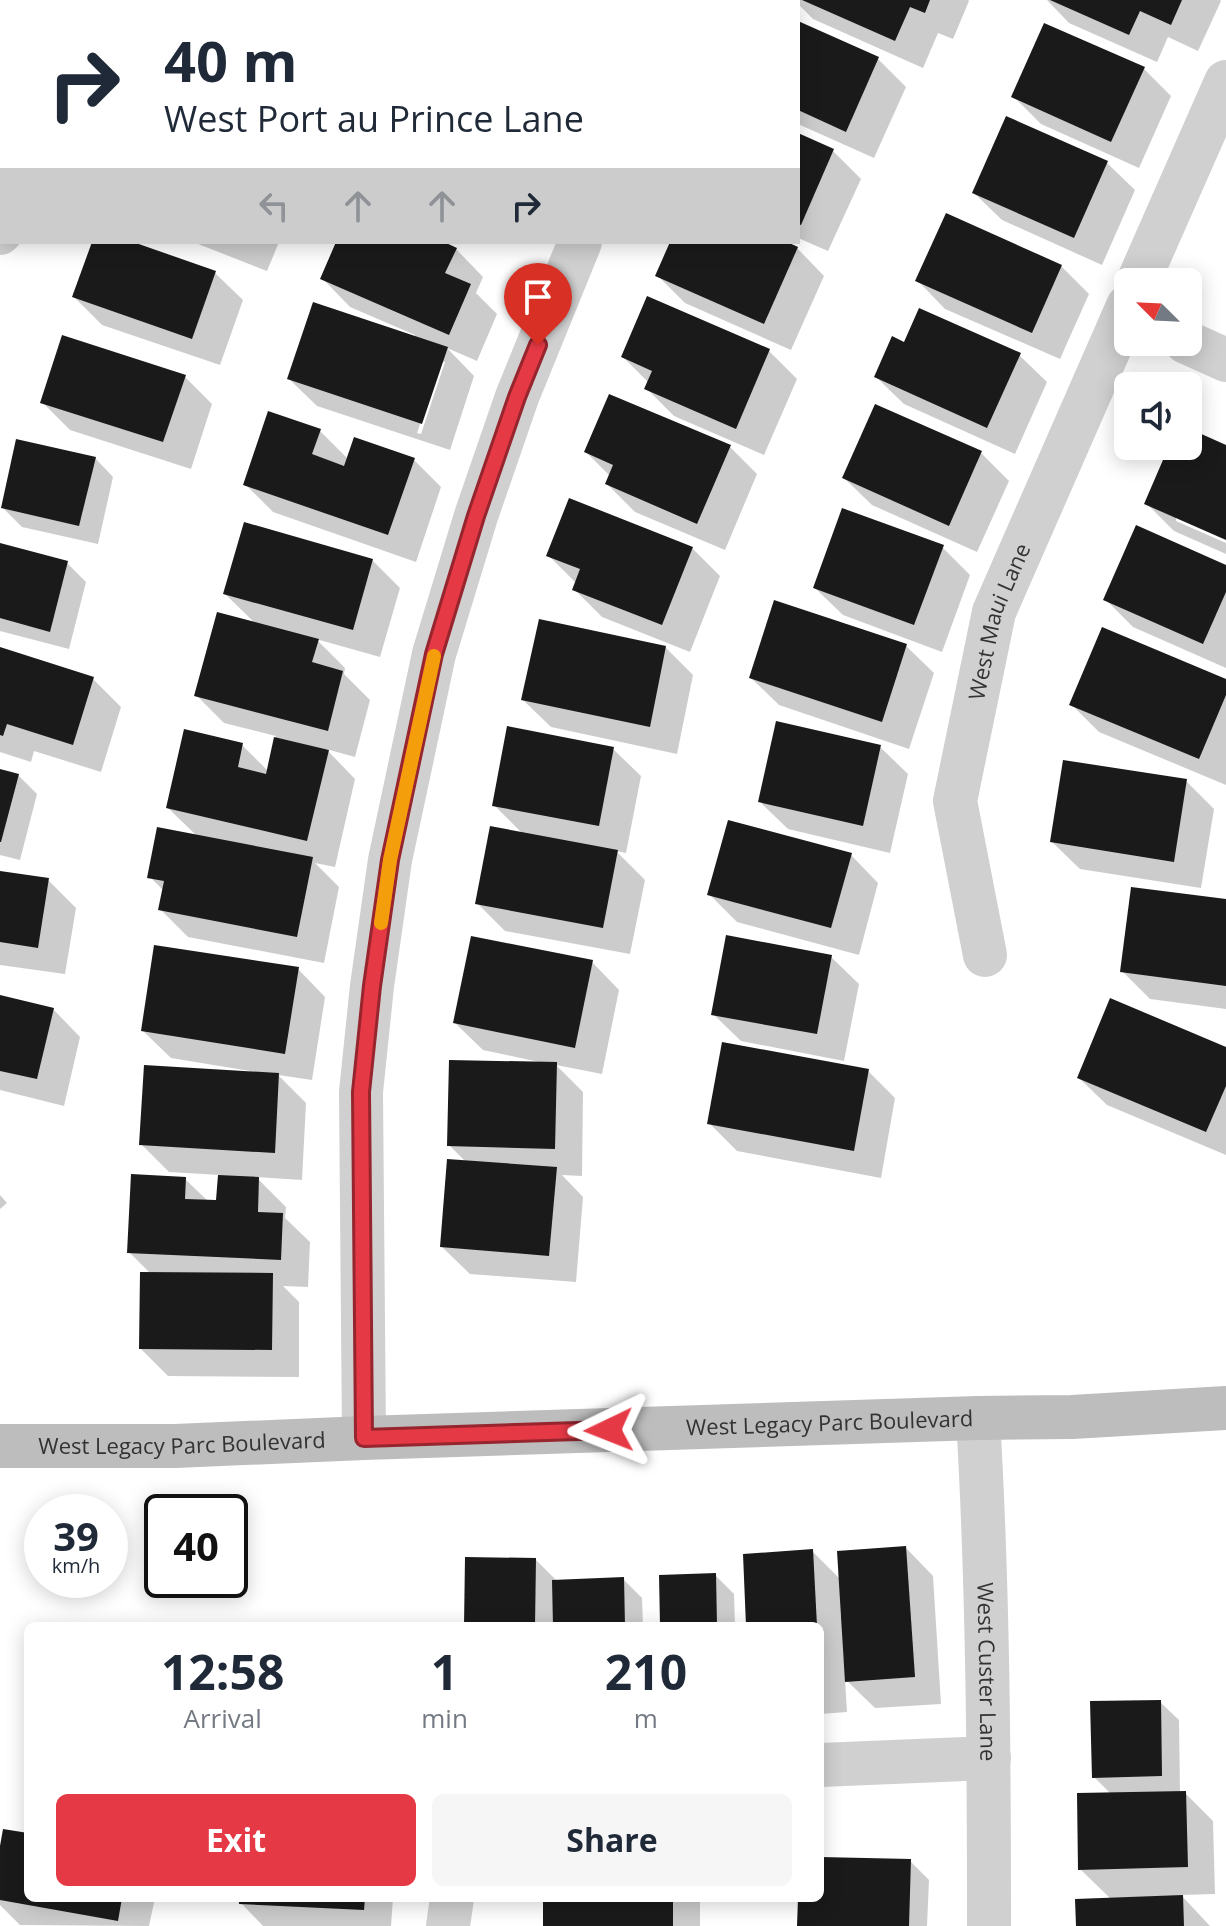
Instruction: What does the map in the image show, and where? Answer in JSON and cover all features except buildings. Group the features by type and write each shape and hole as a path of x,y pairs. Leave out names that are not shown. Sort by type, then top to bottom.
{"street":[{"name":"West Maui Lane","path":"1146,268 1226,82"},
{"path":"364,1438 361,1092 390,860 434,654 476,516 517,397 579,244"},
{"name":"West Maui Lane","path":"985,955 955,801 994,612 1114,340"},
{"path":"1202,349 1226,360"},
{"name":"West Legacy Parc Boulevard","path":"0,1446 175,1446 1072,1417 1226,1408"},
{"name":"West Custer Lane","path":"978,1418 989,1758 989,1926"},
{"path":"824,1765 989,1758"},
{"path":"448,1926 451,1902"}],"slow traffic":[{"path":"381,923 390,860 434,656"}],"route":[{"path":"538,345 476,516 434,654 390,860 361,1092 364,1438 609,1430"}]}
